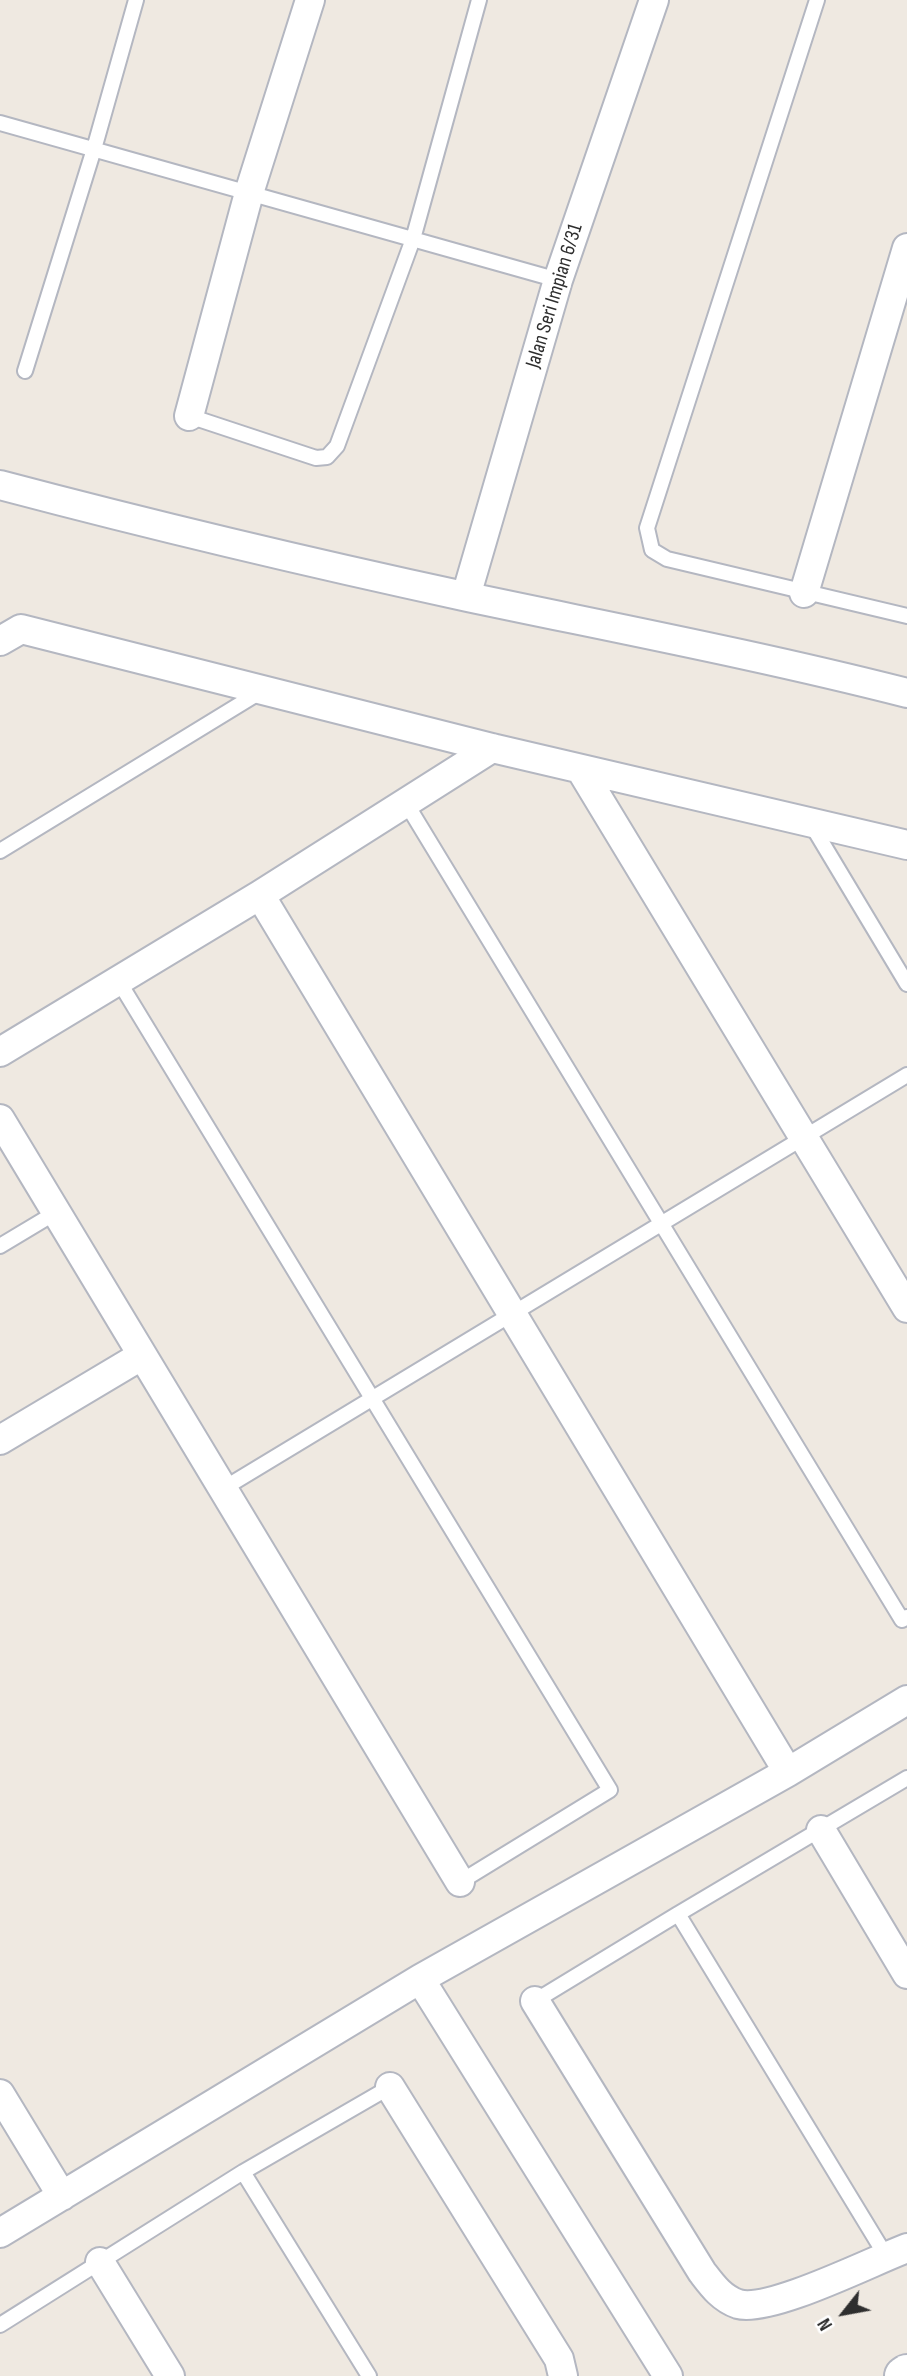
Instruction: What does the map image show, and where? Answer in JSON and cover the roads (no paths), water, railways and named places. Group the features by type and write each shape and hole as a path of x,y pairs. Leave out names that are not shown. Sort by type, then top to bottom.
{"street":[{"path":"189,416 249,193 310,0"},
{"name":"Jalan Seri Impian 6/31","path":"466,596 558,280 654,0"},
{"path":"804,593 907,247"},
{"path":"0,485 117,516 466,596 774,659 907,693"},
{"path":"0,641 21,629 492,748 907,845"},
{"path":"0,1052 260,895 492,748"},
{"path":"581,769 907,1308"},
{"path":"260,895 510,1315 788,1772"},
{"path":"0,1119 221,1490 460,1882"},
{"path":"0,1440 141,1356"},
{"path":"0,2232 420,1979 788,1772 907,1700"},
{"path":"821,1830 907,1974"},
{"path":"420,1979 668,2376"},
{"path":"536,2001 702,2272 720,2295 740,2304 757,2303 805,2291 897,2252"},
{"path":"390,2087 559,2359 563,2376"},
{"path":"0,2094 62,2196"},
{"path":"100,2262 170,2376"}],"lane":[{"path":"25,371 94,149 136,0"},
{"path":"189,416 316,458 327,457 337,446 413,239 479,0"},
{"path":"817,0 647,528 652,550 667,559 907,616"},
{"path":"0,123 558,280"},
{"path":"0,851 264,689"},
{"path":"406,803 659,1225 902,1620 907,1617"},
{"path":"811,824 907,984"},
{"path":"118,980 370,1399 610,1790 460,1882"},
{"path":"221,1490 907,1075"},
{"path":"0,1246 55,1213"},
{"path":"536,2001 907,1778"},
{"path":"678,1914 897,2252"},
{"path":"0,2325 243,2172 390,2087"},
{"path":"243,2172 369,2376"}]}
